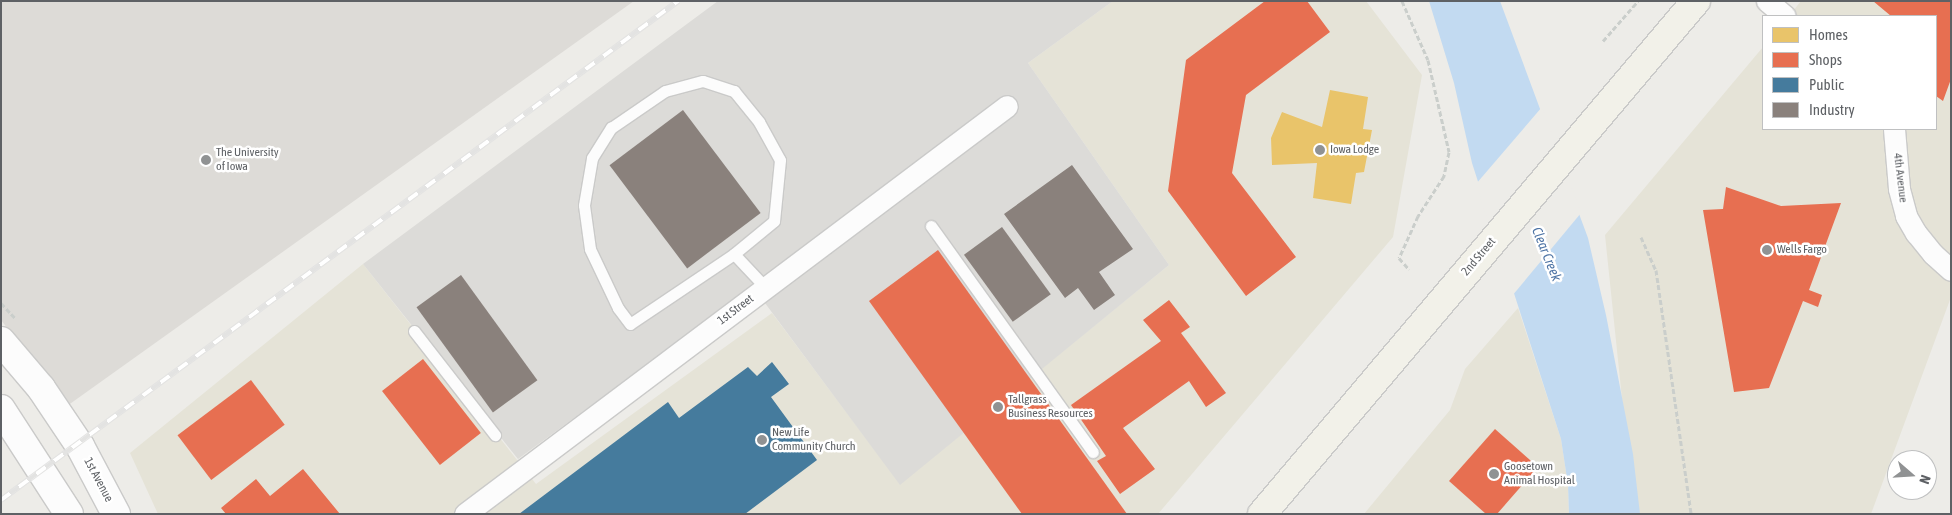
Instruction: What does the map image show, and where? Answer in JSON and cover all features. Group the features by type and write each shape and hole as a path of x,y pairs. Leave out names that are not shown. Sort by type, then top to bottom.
{"main road":[{"name":"2nd Street","path":"1262,514 1696,1"},
{"name":"1st Avenue","path":"1,341 41,388 80,446 116,514"},
{"path":"1,409 38,463 69,514"}],"street":[{"path":"1767,1 1784,15"},
{"name":"1st Street","path":"465,514 1007,106"},
{"name":"4th Avenue","path":"1894,130 1899,189 1906,216 1916,233 1951,270"}],"lane":[{"path":"702,81 734,91 759,122 780,160 774,221 734,254 630,324 618,308 590,249 584,205 592,158 611,128 665,91 702,81"},
{"path":"931,226 1093,452"},
{"path":"734,254 766,288"},
{"path":"414,331 495,435"}],"path":[{"path":"1402,1 1428,60 1449,152 1444,176 1418,216 1399,258 1409,269"},
{"path":"1603,40 1638,1"},
{"path":"1642,237 1656,270 1691,514"}],"shaded area":[{"name":"The University of Iowa","path":"1,1 634,1 67,406 1,320"},
{"path":"718,1 1113,1 1028,63 1169,265 900,485 753,287 518,459 363,264"},
{"path":"1113,1 1366,1 1422,75 1393,237 1158,514 158,514 130,453 363,264 536,484 772,313 900,484 1169,265 1028,63"},
{"path":"1801,1 1951,1 1951,297 1895,450 1887,450 1887,471 1871,514 1634,514 1605,235 1762,48 1762,130 1937,130 1937,15 1790,15"},
{"path":"1518,308 1561,439 1568,485 1569,514 1364,514 1450,410 1465,369"}],"water":[{"name":"Clear Creek","path":"1429,1 1500,1 1588,238 1606,315 1633,454 1640,514 1569,514 1568,485 1561,439 1472,163 1454,83"}],"pier":[{"path":"1542,107 1581,213 1512,296 1476,184"}],"building: Homes":[{"name":"Iowa Lodge","path":"1330,90 1368,97 1363,129 1372,130 1364,172 1356,173 1351,204 1313,198 1317,163 1272,165 1271,138 1282,112 1322,127"}],"building: Shops":[{"path":"1265,1 1307,1 1330,32 1246,95 1232,173 1296,257 1246,296 1168,191 1186,60"},
{"path":"1873,1 1951,1 1951,79 1943,101 1937,97 1937,15 1890,15"},
{"name":"Wells Fargo","path":"1726,187 1781,206 1841,203 1809,290 1822,295 1818,307 1803,301 1769,388 1734,392 1703,210 1723,209"},
{"name":"Tallgrass Business Resources","path":"938,250 1127,514 1022,514 869,301"},
{"path":"1169,300 1190,327 1181,333 1226,393 1206,407 1189,381 1123,428 1155,469 1120,494 1097,461 1106,456 1071,405 1161,341 1143,320"},
{"path":"423,359 481,433 440,465 382,391"},
{"path":"251,380 285,425 211,480 178,435"},
{"name":"Goosetown Animal Hospital","path":"1495,429 1538,467 1497,514 1486,514 1449,481"},
{"path":"303,469 340,514 226,514 221,508 256,479 270,496"}],"building: Public":[{"path":"772,362 789,384 771,397 817,460 745,514 519,514 668,402 679,418 748,367 757,376"}],"building: Industry":[{"path":"683,110 761,213 687,268 610,165"},
{"path":"1072,165 1133,249 1099,272 1115,295 1094,310 1078,288 1065,298 1004,214"},
{"path":"1002,227 1051,294 1013,322 964,255"},
{"path":"461,275 537,380 493,413 417,307"}],"railway":[{"path":"1,500 678,1"}],"place":[{"name":"Iowa Lodge","path":"1320,150"},
{"name":"The University of Iowa","path":"206,160"},
{"name":"Wells Fargo","path":"1767,250"},
{"name":"Tallgrass Business Resources","path":"998,407"},
{"name":"New Life Community Church","path":"762,440"},
{"name":"Goosetown Animal Hospital","path":"1494,474"}]}
